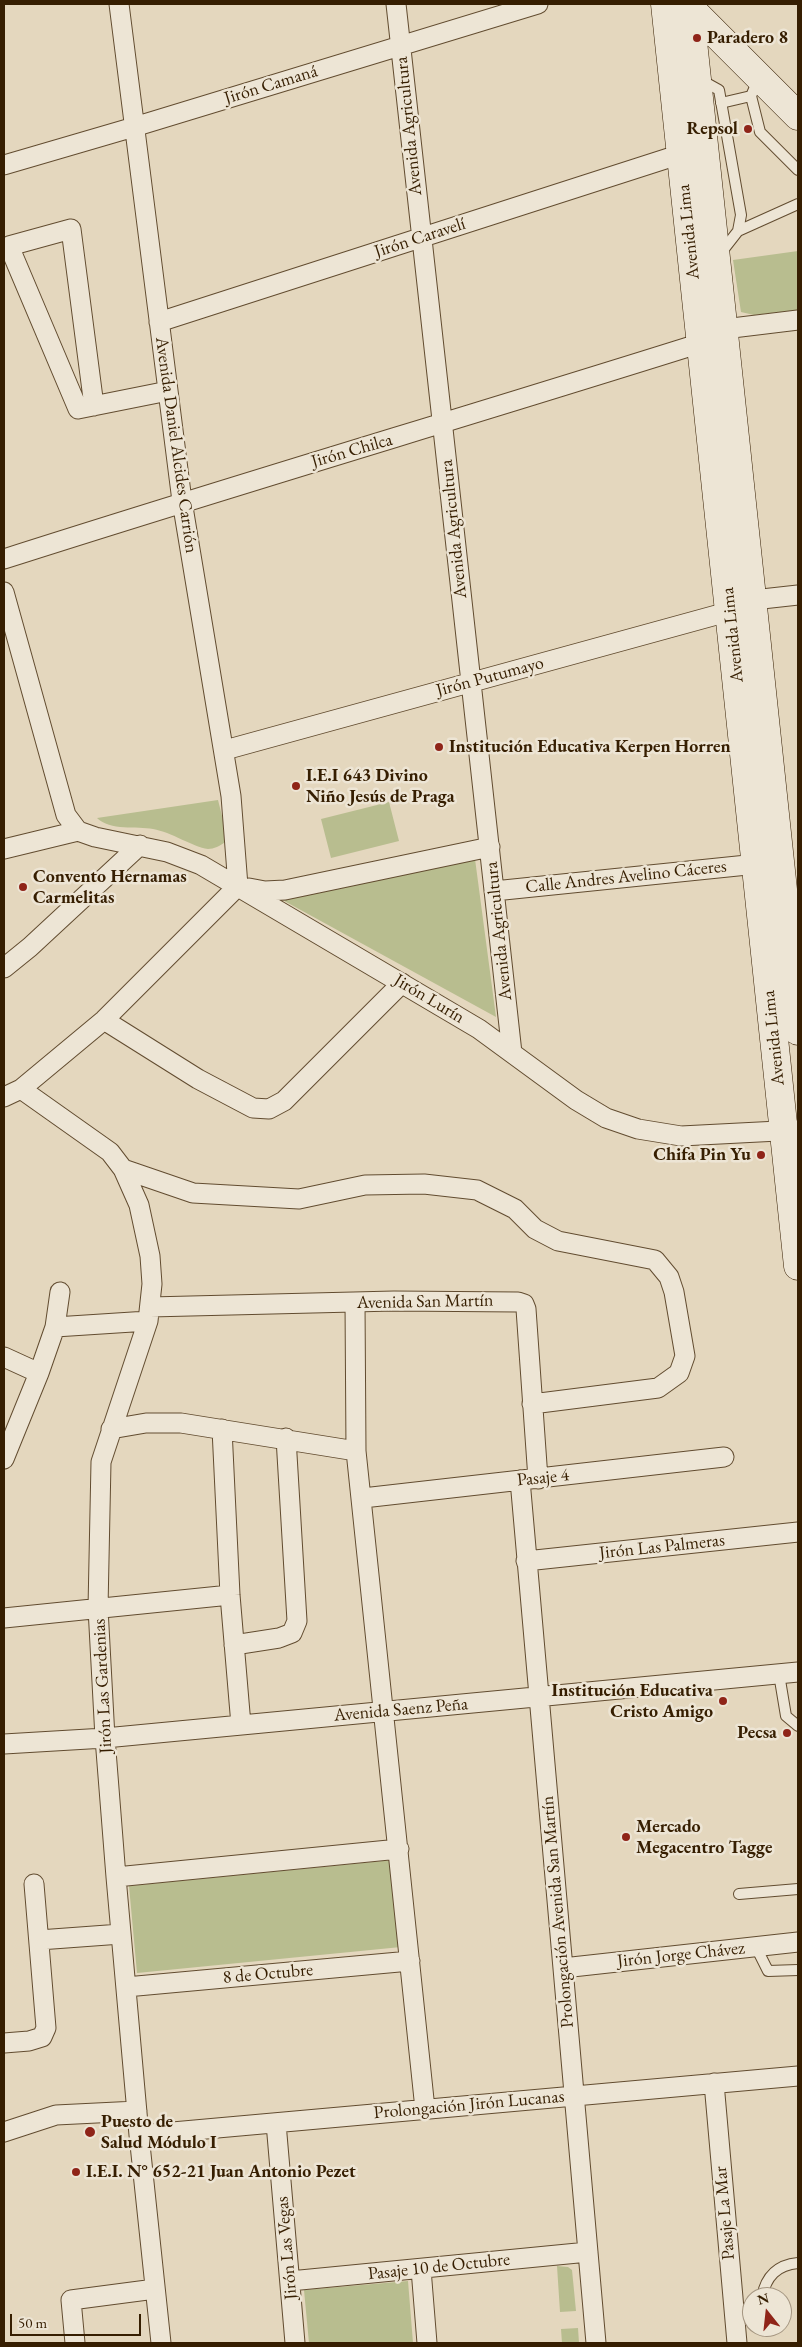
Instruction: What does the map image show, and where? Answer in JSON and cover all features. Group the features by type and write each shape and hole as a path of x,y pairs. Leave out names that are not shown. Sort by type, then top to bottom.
{"main road":[{"name":"Avenida Lima","path":"677,6 697,78 724,329 742,605"},
{"name":"Avenida Lima","path":"677,6 681,154 701,343 742,605 779,864 798,1031"},
{"path":"677,6 755,87 798,116"},
{"name":"Avenida Lima","path":"779,864 798,1266"}],"street":[{"name":"Avenida Daniel Alcides Carrión","path":"119,4 182,501 225,750 231,796 238,886"},
{"name":"Avenida Agricultura","path":"396,4 512,1053"},
{"name":"Jirón Camaná","path":"4,165 538,4"},
{"name":"Jirón Caravelí","path":"159,322 681,154"},
{"path":"94,406 71,229 9,246 78,409 94,406 168,391"},
{"path":"724,329 798,320"},
{"name":"Jirón Chilca","path":"4,559 182,501 443,424 701,343"},
{"path":"4,592 66,815 78,831 4,849"},
{"name":"Jirón Putumayo","path":"225,750 742,605 798,594"},
{"name":"Jirón Lurín","path":"78,831 95,837 167,852 201,865 479,1029 576,1100 606,1118 638,1130 682,1136 791,1131"},
{"path":"4,966 140,845"},
{"path":"12,1093 104,1020 238,886 265,892 286,890 490,847"},
{"name":"Calle Andres Avelino Cáceres","path":"494,891 779,864"},
{"path":"104,1020 206,1083 253,1108 269,1109 284,1101 402,983"},
{"name":"Jirón Las Gardenias","path":"12,1093 110,1152 123,1169 139,1205 150,1256 152,1284 149,1314 101,1462 98,1608 105,1738 116,1877 139,2135 161,2343"},
{"path":"123,1169 193,1194 299,1199 365,1185 424,1184 477,1190 515,1209 536,1229 558,1241 656,1260 669,1277 674,1292 685,1356 679,1373 658,1388 532,1404"},
{"path":"4,1459 54,1327 60,1292"},
{"name":"Avenida San Martín","path":"54,1327 149,1314 355,1302 462,1300 518,1302 524,1304 526,1309 532,1404 529,1480"},
{"path":"355,1302 356,1451 363,1498 425,2109"},
{"path":"4,1357 38,1373"},
{"path":"111,1429 146,1424 181,1423 286,1438 356,1451"},
{"path":"222,1429 230,1595 241,1725"},
{"path":"234,1645 279,1638 292,1633 297,1621 286,1438"},
{"name":"Pasaje 4","path":"363,1498 724,1457"},
{"name":"Prolongación Avenida San Martín","path":"529,1480 526,1561 596,2343"},
{"name":"Jirón Las Palmeras","path":"526,1561 798,1532"},
{"path":"4,1618 230,1595"},
{"name":"Avenida Saenz Peña","path":"4,1744 105,1738 798,1672"},
{"path":"116,1877 398,1850"},
{"path":"4,2043 29,2041 42,2037 46,2028 34,1884"},
{"path":"39,1940 121,1934"},
{"name":"Jirón Jorge Chávez","path":"563,1968 798,1942"},
{"name":"8 de Octubre","path":"126,1987 410,1961"},
{"name":"Prolongación Jirón Lucanas","path":"139,2135 798,2076"},
{"name":"Pasaje La Mar","path":"714,2083 737,2343"},
{"path":"4,2132 56,2115 137,2111"},
{"name":"Jirón Las Vegas","path":"276,2123 295,2343"},
{"name":"Pasaje 10 de Octubre","path":"290,2281 588,2252"},
{"path":"422,2268 427,2343"},
{"path":"75,2343 71,2300 155,2289"}],"lane":[{"path":"697,78 719,90 741,214 738,230 716,259"},
{"path":"721,103 755,87 760,132 798,170"},
{"path":"738,230 798,204"},
{"path":"779,1674 786,1716 798,1726"},
{"path":"739,1894 798,1889"},
{"path":"756,1947 768,1971 798,1970"},
{"path":"764,2287 772,2273 786,2264 798,2263"}],"green space":[{"path":"798,251 798,310 754,315 741,312 733,260"},
{"path":"218,800 227,836 225,842 210,849 202,848 160,831 109,825 97,818"},
{"path":"389,802 399,841 331,858 321,819"},
{"path":"475,859 496,1017 277,897"},
{"path":"393,1860 401,1947 137,1973 129,1886"},
{"path":"557,2266 568,2267 572,2270 576,2311 560,2312"},
{"path":"408,2281 413,2343 309,2343 304,2290"},
{"path":"578,2328 579,2343 562,2343 561,2329"}],"place":[{"name":"Paradero 8","path":"697,38"},
{"name":"Repsol","path":"748,129"},
{"name":"Institución Educativa Kerpen Horren","path":"439,747"},
{"name":"I.E.I 643 Divino Niño Jesús de Praga","path":"296,786"},
{"name":"Convento Hernamas Carmelitas","path":"23,887"},
{"name":"Chifa Pin Yu","path":"761,1155"},
{"name":"Institución Educativa Cristo Amigo","path":"723,1701"},
{"name":"Pecsa","path":"787,1733"},
{"name":"Mercado Megacentro Tagge","path":"626,1837"},
{"name":"Puesto de Salud Módulo I","path":"90,2132"},
{"name":"I.E.I. N° 652-21 Juan Antonio Pezet","path":"76,2172"}]}
